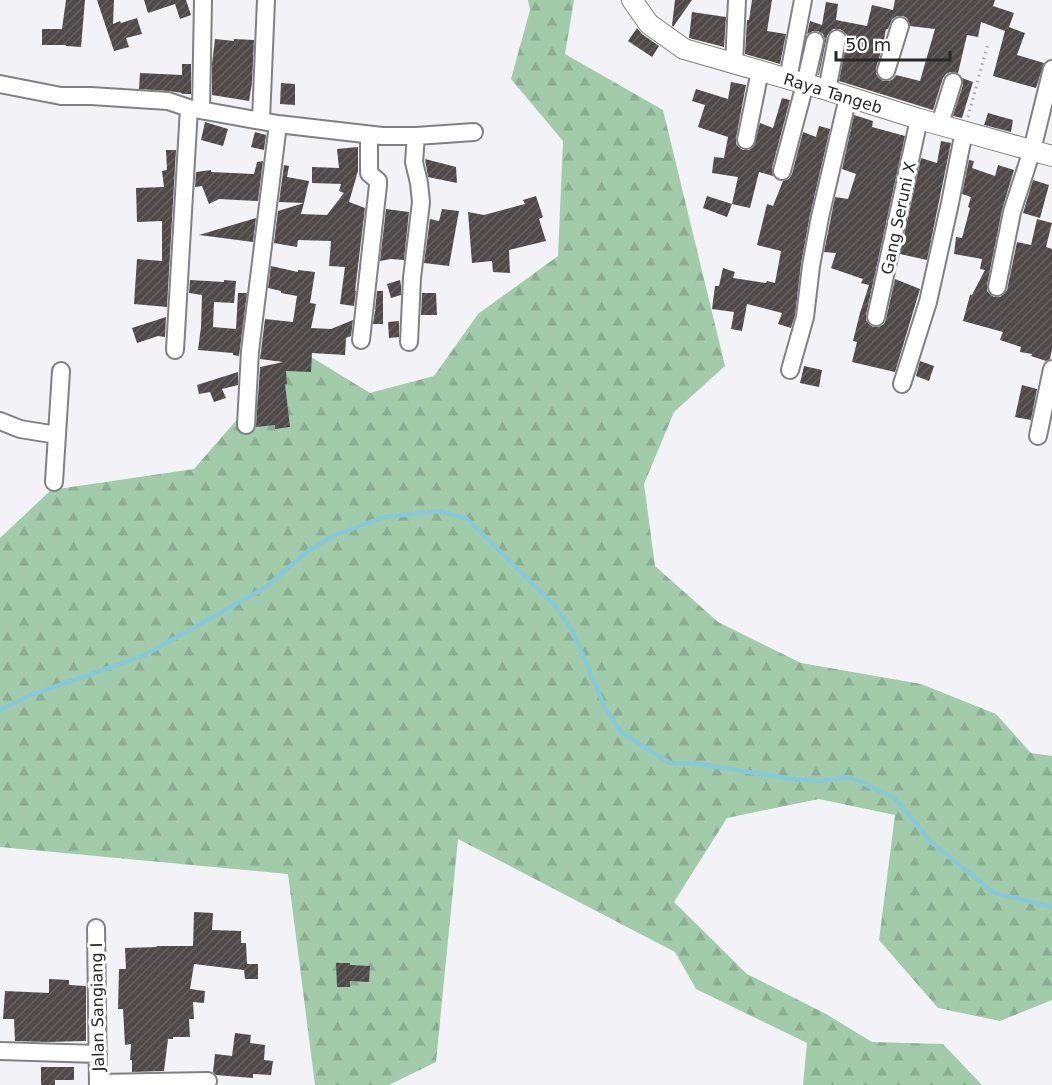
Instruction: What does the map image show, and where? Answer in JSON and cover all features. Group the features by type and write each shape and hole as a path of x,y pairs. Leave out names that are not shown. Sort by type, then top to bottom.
{"street":[{"path":"175,350 203,0"},
{"path":"261,120 266,0"},
{"name":"Raya Tangeb","path":"632,0 649,24 684,50 1052,156"},
{"path":"734,64 737,0"},
{"path":"782,171 797,82 803,0"},
{"path":"886,71 900,26"},
{"path":"826,90 837,39"},
{"path":"797,82 815,40"},
{"path":"997,287 1012,212 1032,150 1052,69"},
{"path":"746,140 760,71"},
{"path":"943,114 953,82"},
{"path":"0,84 61,96 168,101 195,109 278,124 369,135 416,136 474,132"},
{"path":"790,370 805,318 820,217 848,97"},
{"name":"Gang Seruni X","path":"876,317 919,119"},
{"path":"246,425 250,351 278,124"},
{"path":"902,384 928,302 964,131"},
{"path":"361,340 378,185 378,181 369,173 369,135"},
{"path":"409,342 412,279 421,202 414,162 416,136"},
{"path":"1038,436 1052,369"},
{"path":"54,482 61,371"},
{"path":"0,421 20,429 57,435"},
{"name":"Jalan Sangiang I","path":"96,928 98,1084"},
{"path":"0,1051 98,1054"},
{"path":"98,1084 208,1081"}],"path":[{"path":"964,131 988,43"}],"green space":[{"path":"528,0 574,0 565,54 663,110 725,366 674,412 644,484 655,566 718,622 801,663 921,684 996,714 1031,753 1052,756 1052,1000 1000,1021 938,1008 879,940 895,815 819,799 727,818 674,902 747,974 826,1014 872,1042 943,1044 982,1085 803,1085 807,1043 696,989 675,952 458,839 436,1062 389,1085 315,1085 288,874 0,847 0,538 51,490 194,469 298,349 370,393 434,376 478,314 558,256 563,141 511,79 530,10"}],"building":[{"path":"66,0 85,0 81,47 42,45 42,29 62,29"},
{"path":"97,0 114,0 113,24 137,18 142,34 126,38 129,47 114,51"},
{"path":"144,0 186,0 191,15 180,19 175,4 148,13"},
{"path":"675,0 692,0 673,27 672,25"},
{"path":"752,0 772,0 767,31 786,34 780,64 745,54 747,20 749,20"},
{"path":"895,0 995,0 993,6 1014,13 1009,27 1025,33 1017,55 1044,63 1036,88 993,76 1005,31 981,22 978,37 967,35 958,73 950,72 943,78 933,110 839,81 847,40 847,35 840,29 833,29 827,36 818,75 825,39 818,31 807,34 810,21 822,25 826,2 838,4 836,20 867,26 872,5 893,10","holes":["903,16 907,18 910,26 935,29 920,81 896,75 889,81 883,81 876,74 876,68 886,29 892,19"]},
{"path":"692,12 726,17 724,47 689,38"},
{"path":"637,28 659,46 652,57 628,41"},
{"path":"215,39 254,40 249,101 212,95"},
{"path":"182,64 191,64 191,94 139,89 140,73 182,75"},
{"path":"962,78 973,82 962,118 953,116 963,85"},
{"path":"731,82 746,85 736,138 736,144 743,150 749,150 754,146 760,123 773,128 782,98 790,100 772,168 773,176 759,172 750,208 732,204 738,177 712,173 714,157 724,158 728,137 698,127 705,105 692,101 696,89 728,99"},
{"path":"281,83 295,84 295,105 280,104"},
{"path":"988,113 1013,120 1011,132 984,125"},
{"path":"854,115 873,121 872,127 905,136 866,315 866,320 873,327 884,324 895,279 920,289 895,372 852,362 857,342 853,341 869,285 861,283 863,279 831,268 836,253 824,252 835,197 848,199 856,174 842,169"},
{"path":"205,122 228,129 223,146 201,140"},
{"path":"819,126 830,129 810,215 791,328 778,324 782,313 747,304 742,331 731,329 734,312 712,309 715,286 719,286 723,268 735,272 733,278 775,283 781,251 757,245 767,204 773,206 783,181 789,179 792,174 803,132 816,137"},
{"path":"255,132 266,135 264,150 251,147"},
{"path":"941,141 951,143 927,260 900,254 921,158 937,163"},
{"path":"358,147 358,171 349,202 365,208 354,306 340,304 345,267 329,266 331,241 298,240 297,247 274,243 278,211 304,203 301,214 327,215 344,193 339,191 341,184 312,183 312,167 339,168 337,149"},
{"path":"166,150 176,150 167,307 134,304 137,259 162,261 162,221 137,222 136,188 164,187 162,171 167,170"},
{"path":"425,159 456,167 457,183 428,177"},
{"path":"969,160 974,161 972,168 995,176 998,165 1014,170 1002,210 987,285 987,291 991,295 1000,297 1007,290 1017,242 1031,245 1037,219 1052,223 1046,247 1052,249 1052,349 1050,359 1046,361 1031,356 1032,354 1020,352 1021,347 1000,340 1003,332 963,321 970,295 985,270 980,269 982,259 954,254 956,237 962,238 970,208 968,207 971,197 962,194"},
{"path":"263,161 258,201 219,199 209,204 202,186 195,187 196,172 211,170 211,172 254,174 257,162"},
{"path":"284,165 289,166 287,177 309,181 304,203 279,202"},
{"path":"1033,180 1049,185 1040,218 1023,213"},
{"path":"536,196 543,217 539,219 546,241 509,250 510,273 493,272 492,261 472,263 468,212 484,215 525,204 523,200"},
{"path":"707,196 732,204 727,217 703,208"},
{"path":"386,209 409,212 404,260 380,261"},
{"path":"442,209 459,211 449,266 424,263 430,219 439,221"},
{"path":"256,218 253,242 199,235"},
{"path":"271,266 298,272 298,270 315,272 310,303 316,304 311,328 331,329 353,320 351,336 346,338 345,355 312,353 311,372 286,371 287,384 285,384 290,427 275,429 275,425 256,427 260,367 283,362 260,359 265,319 293,322 297,296 268,288"},
{"path":"190,280 236,281 234,303 214,302 213,327 236,329 238,293 247,293 239,356 233,353 198,350 202,295 189,293"},
{"path":"400,280 401,295 391,298 387,284"},
{"path":"377,291 383,291 383,324 373,324"},
{"path":"422,293 436,293 437,315 421,315"},
{"path":"166,317 165,337 158,336 137,343 132,328"},
{"path":"399,321 399,337 389,338 388,322"},
{"path":"920,361 934,366 929,381 916,376"},
{"path":"804,366 822,370 819,387 800,383"},
{"path":"238,372 238,385 222,389 226,398 214,402 210,392 199,394 197,385"},
{"path":"1022,385 1037,389 1031,420 1015,417"},
{"path":"194,912 213,913 212,930 241,931 241,943 246,943 247,964 258,964 258,979 245,979 244,970 194,964 190,989 205,991 204,1003 193,1002 194,1019 189,1019 190,1037 168,1039 164,1071 132,1072 131,1044 125,1045 123,1009 118,1009 119,969 126,969 125,948 193,946"},
{"path":"336,963 370,966 369,982 350,981 350,987 337,987"},
{"path":"49,979 69,980 69,985 86,986 86,1041 15,1041 14,1019 3,1019 5,991 49,993"},
{"path":"235,1033 251,1035 250,1043 265,1045 264,1060 273,1061 271,1075 253,1074 253,1078 216,1075 213,1072 215,1054 232,1056"},
{"path":"41,1067 74,1067 74,1080 55,1080 55,1085 41,1085"}],"waterway":[{"path":"0,710 31,695 145,655 266,587 309,550 333,536 384,517 440,511 467,519 555,606 572,630 606,710 622,733 670,763 700,764 792,779 821,781 849,777 895,798 931,842 994,893 1052,907"}]}
